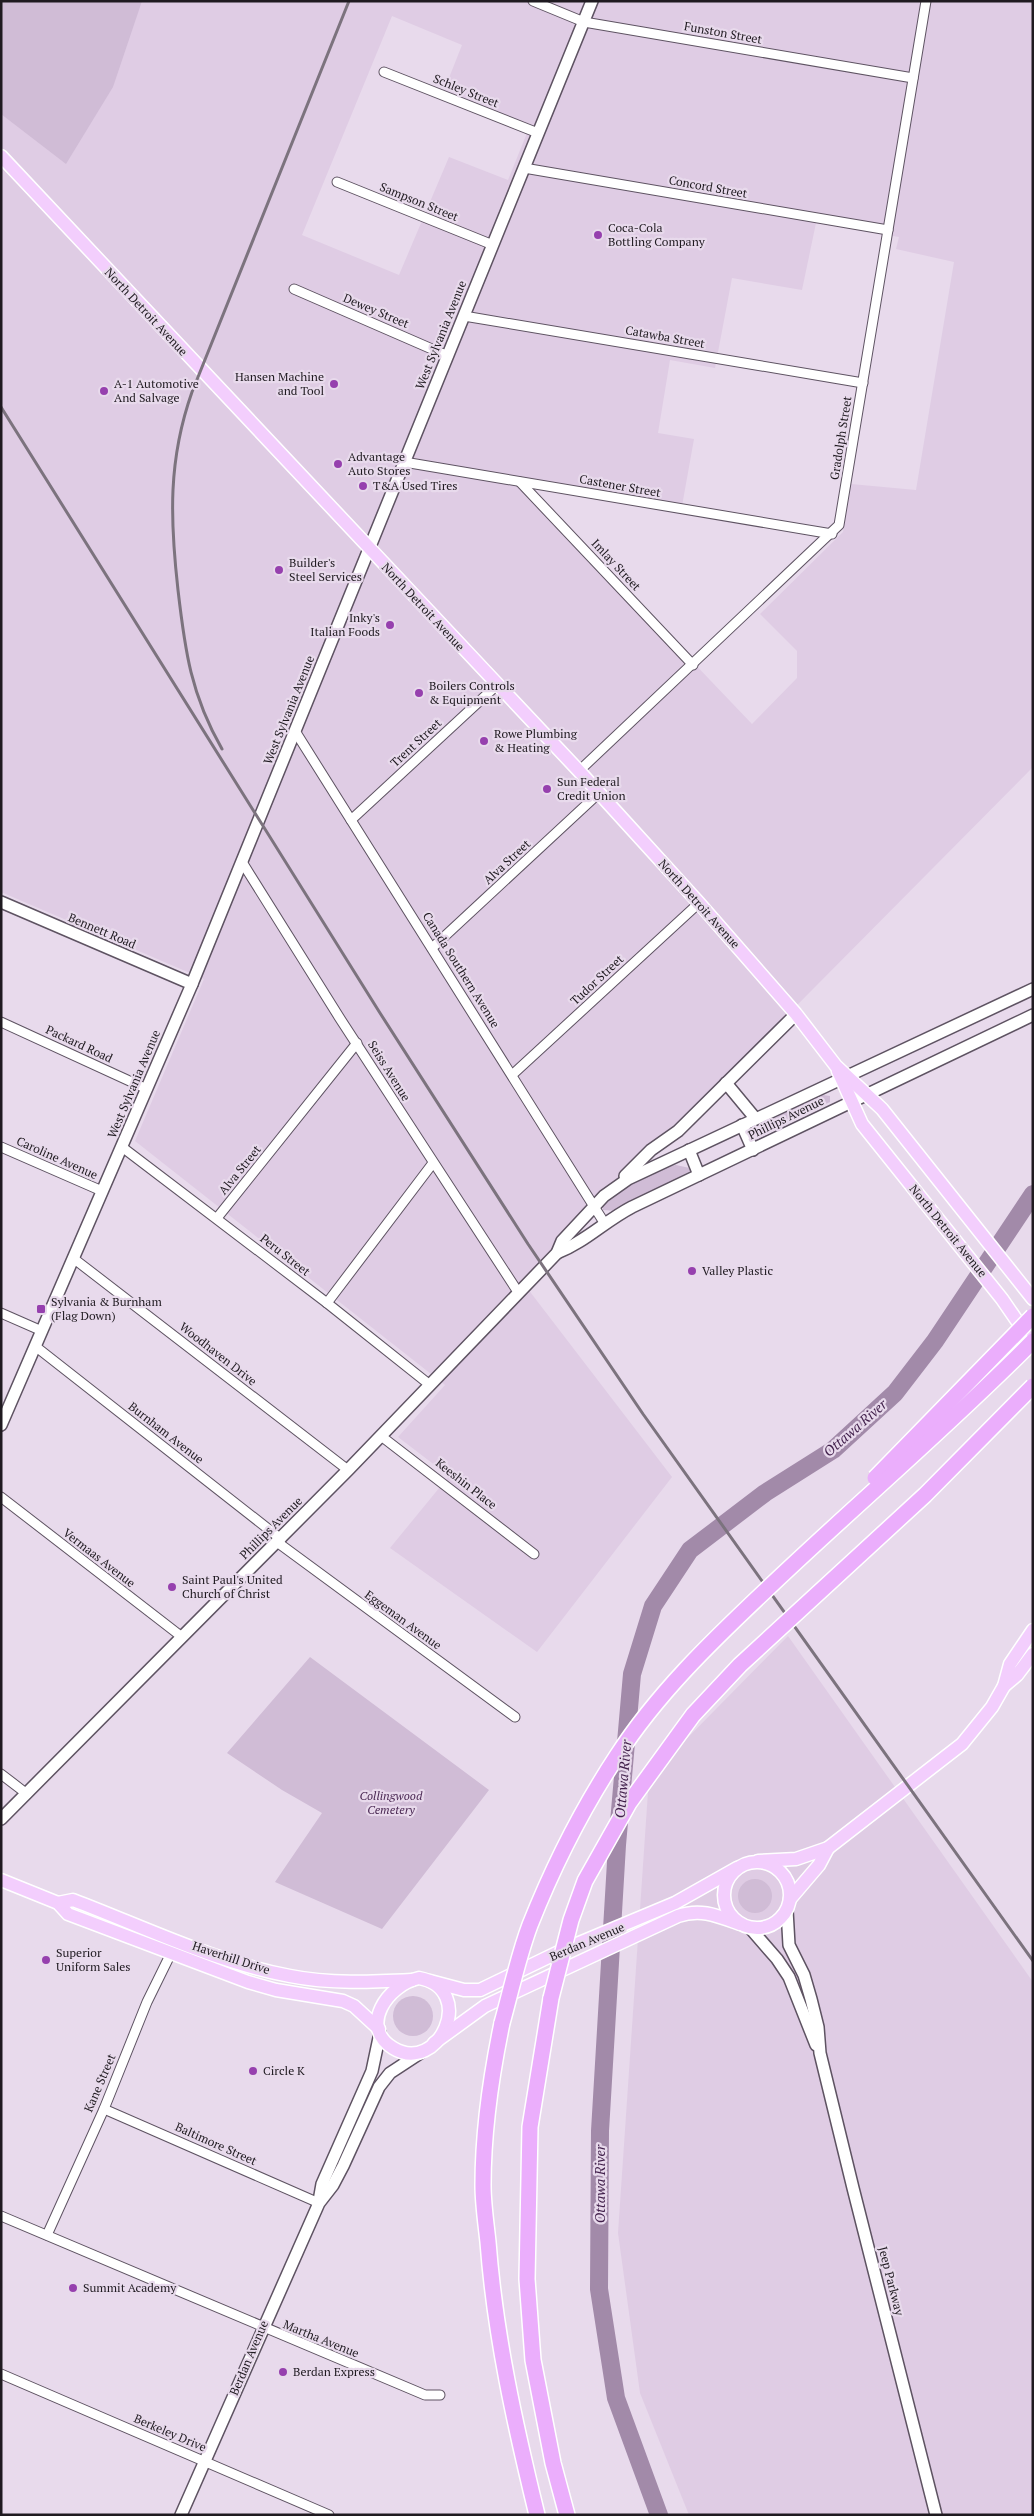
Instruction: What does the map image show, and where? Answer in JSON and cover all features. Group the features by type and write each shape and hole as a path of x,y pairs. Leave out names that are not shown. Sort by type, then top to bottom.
{"highway":[{"path":"806,1551 932,1418 1033,1316"},
{"path":"537,2515 516,2431 492,2294 483,2186 486,2120 492,2069 502,2023 530,1927 550,1880 586,1808 618,1755 661,1698 715,1639 806,1551 946,1427 1033,1343"},
{"path":"977,1445 1033,1386"},
{"path":"567,2515 553,2463 533,2360 527,2279 530,2127 551,1998 572,1920 585,1881 629,1803 693,1715 740,1665 977,1445 1033,1397"}],"main road":[{"name":"North Detroit Avenue","path":"1,156 579,772 796,1014 844,1078 862,1124 1002,1299 1033,1343"},
{"name":"North Detroit Avenue","path":"844,1078 882,1109 1033,1299"},
{"path":"828,1848 819,1865 789,1904 781,1919 772,1925 745,1926 728,1912 724,1896 725,1885 730,1875 738,1868 758,1861 796,1859 828,1848 962,1744 984,1719 1004,1686 1010,1664 1033,1630"},
{"path":"1004,1686 1017,1675 1033,1654"},
{"path":"758,1861 769,1863 779,1869 786,1878 790,1888 789,1904"},
{"name":"Berdan Avenue","path":"430,1981 464,1990 480,1990 596,1936 636,1921 698,1891 738,1868"},
{"name":"Haverhill Drive","path":"2,1880 58,1902 68,1914 248,1982 276,1990 343,2001 354,2006 380,2031"},
{"name":"Haverhill Drive","path":"58,1902 73,1900 240,1963 289,1976 352,1982 412,1980"},
{"name":"Berdan Avenue","path":"434,2044 469,2017 502,1998 635,1938 678,1916 691,1912 710,1913 745,1926"},
{"path":"419,1978 430,1981 444,1993 449,2005 446,2025 434,2044 422,2052 409,2053 397,2050 386,2042 380,2031 379,2014 382,2003 392,1991 412,1980 419,1978"}],"street":[{"name":"Funston Street","path":"533,1 584,22 913,78"},
{"name":"West Sylvania Avenue","path":"1,1425 192,984 592,1"},
{"name":"Gradolph Street","path":"579,772 832,534 839,525 926,1"},
{"name":"Schley Street","path":"384,72 538,133"},
{"name":"Concord Street","path":"524,168 888,230"},
{"name":"Sampson Street","path":"337,182 493,245"},
{"name":"Dewey Street","path":"294,289 448,356"},
{"name":"Catawba Street","path":"464,316 863,383"},
{"name":"Castener Street","path":"404,462 832,534"},
{"name":"Imlay Street","path":"520,482 693,665"},
{"name":"Trent Street","path":"351,820 497,685"},
{"name":"Canada Southern Avenue","path":"295,731 605,1224"},
{"name":"Alva Street","path":"432,948 598,794"},
{"name":"Seiss Avenue","path":"242,862 433,1163 518,1292"},
{"name":"Bennett Road","path":"1,902 192,984"},
{"name":"Tudor Street","path":"512,1075 698,903"},
{"name":"Phillips Avenue","path":"615,1186 755,1118 1033,989"},
{"name":"Phillips Avenue","path":"1,1819 28,1794 381,1436 557,1253 562,1241 594,1207 651,1150 678,1131 796,1014"},
{"name":"Phillips Avenue","path":"557,1253 577,1245 627,1210 1033,1015"},
{"name":"Packard Road","path":"1,1022 147,1089"},
{"name":"Alva Street","path":"217,1218 357,1043"},
{"path":"726,1083 755,1118"},
{"path":"742,1125 753,1150"},
{"name":"Peru Street","path":"122,1146 327,1303 430,1385"},
{"name":"Caroline Avenue","path":"1,1147 102,1191"},
{"path":"689,1150 700,1175"},
{"path":"327,1303 433,1163"},
{"name":"Woodhaven Drive","path":"73,1258 348,1470"},
{"path":"1,1313 42,1331"},
{"name":"Burnham Avenue","path":"35,1346 279,1541"},
{"name":"Keeshin Place","path":"381,1436 534,1554"},
{"name":"Vermaas Avenue","path":"1,1497 182,1637"},
{"name":"Eggeman Avenue","path":"279,1541 515,1717"},
{"path":"1,1774 28,1794"},
{"name":"Jeep Parkway","path":"789,1904 789,1945 804,1974 818,2027 820,2053"},
{"name":"Jeep Parkway","path":"745,1926 777,1958 789,1977 820,2053 936,2515"},
{"name":"Kane Street","path":"47,2235 104,2108 147,2002 172,1954 172,1938"},
{"name":"Berdan Avenue","path":"319,2203 322,2184 372,2071 380,2031"},
{"name":"Berdan Avenue","path":"181,2515 262,2328 319,2203 333,2185 343,2166 379,2087 390,2073 422,2052"},
{"name":"Baltimore Street","path":"104,2108 319,2203"},
{"name":"Martha Avenue","path":"1,2216 262,2328 425,2395 440,2395"},
{"name":"Berkeley Drive","path":"1,2374 329,2515"}],"shaded area":[{"path":"1,1 1033,1 1033,767 594,1210 521,1280 672,1477 537,1652 390,1548 449,1476 398,1437 445,1385 135,1141 204,979 1,892","holes":["392,16 462,45 443,93 529,128 508,180 449,157 399,275 302,235","816,223 899,237 896,249 954,262 916,490 851,484 843,532 760,614 797,651 797,678 752,724 521,482 682,506 694,439 658,433 670,360 715,368 732,278 802,290"]},
{"path":"788,1636 1033,1982 1033,2515 689,2515 640,2393 618,2233 649,1777"}],"green space":[{"path":"1,1 142,1 113,87 66,164 1,114"},
{"path":"823,1095 830,1096 830,1102 758,1136 754,1134 755,1130 804,1101"},
{"path":"676,1165 694,1169 616,1211 603,1210 603,1206 637,1181 656,1170"},
{"name":"Collingwood Cemetery","path":"310,1657 489,1790 382,1929 275,1882 322,1813 282,1790 227,1753"},
{"path":"755,1879 767,1884 772,1896 767,1908 755,1913 743,1908 738,1896 743,1884"},
{"path":"417,1996 424,1999 430,2005 433,2016 432,2024 424,2033 417,2036 409,2036 402,2033 394,2024 393,2012 396,2005 405,1997"}],"waterway":[{"name":"Ottawa River","path":"659,2515 616,2398 599,2289 600,2131 617,1845 632,1674 653,1606 690,1550 765,1493 833,1450 895,1393 935,1341 1033,1194"}],"railway":[{"path":"222,749 211,729 196,691 183,633 173,539 173,490 179,442 192,392 349,1"},
{"path":"1,407 380,1013 528,1244 643,1414 1033,1961"}],"place":[{"name":"Coca-Cola Bottling Company","path":"598,235"},
{"name":"Hansen Machine and Tool","path":"334,384"},
{"name":"A-1 Automotive And Salvage","path":"104,391"},
{"name":"Advantage Auto Stores","path":"338,464"},
{"name":"T&A Used Tires","path":"363,486"},
{"name":"Builder's Steel Services","path":"279,570"},
{"name":"Inky's Italian Foods","path":"390,625"},
{"name":"Boilers Controls & Equipment","path":"419,693"},
{"name":"Rowe Plumbing & Heating","path":"484,741"},
{"name":"Sun Federal Credit Union","path":"547,789"},
{"name":"Valley Plastic","path":"692,1271"},
{"name":"Sylvania & Burnham (Flag Down)","path":"41,1309"},
{"name":"Saint Paul's United Church of Christ","path":"172,1587"},
{"name":"Superior Uniform Sales","path":"46,1960"},
{"name":"Circle K","path":"253,2071"},
{"name":"Summit Academy","path":"73,2288"},
{"name":"Berdan Express","path":"283,2372"}]}
